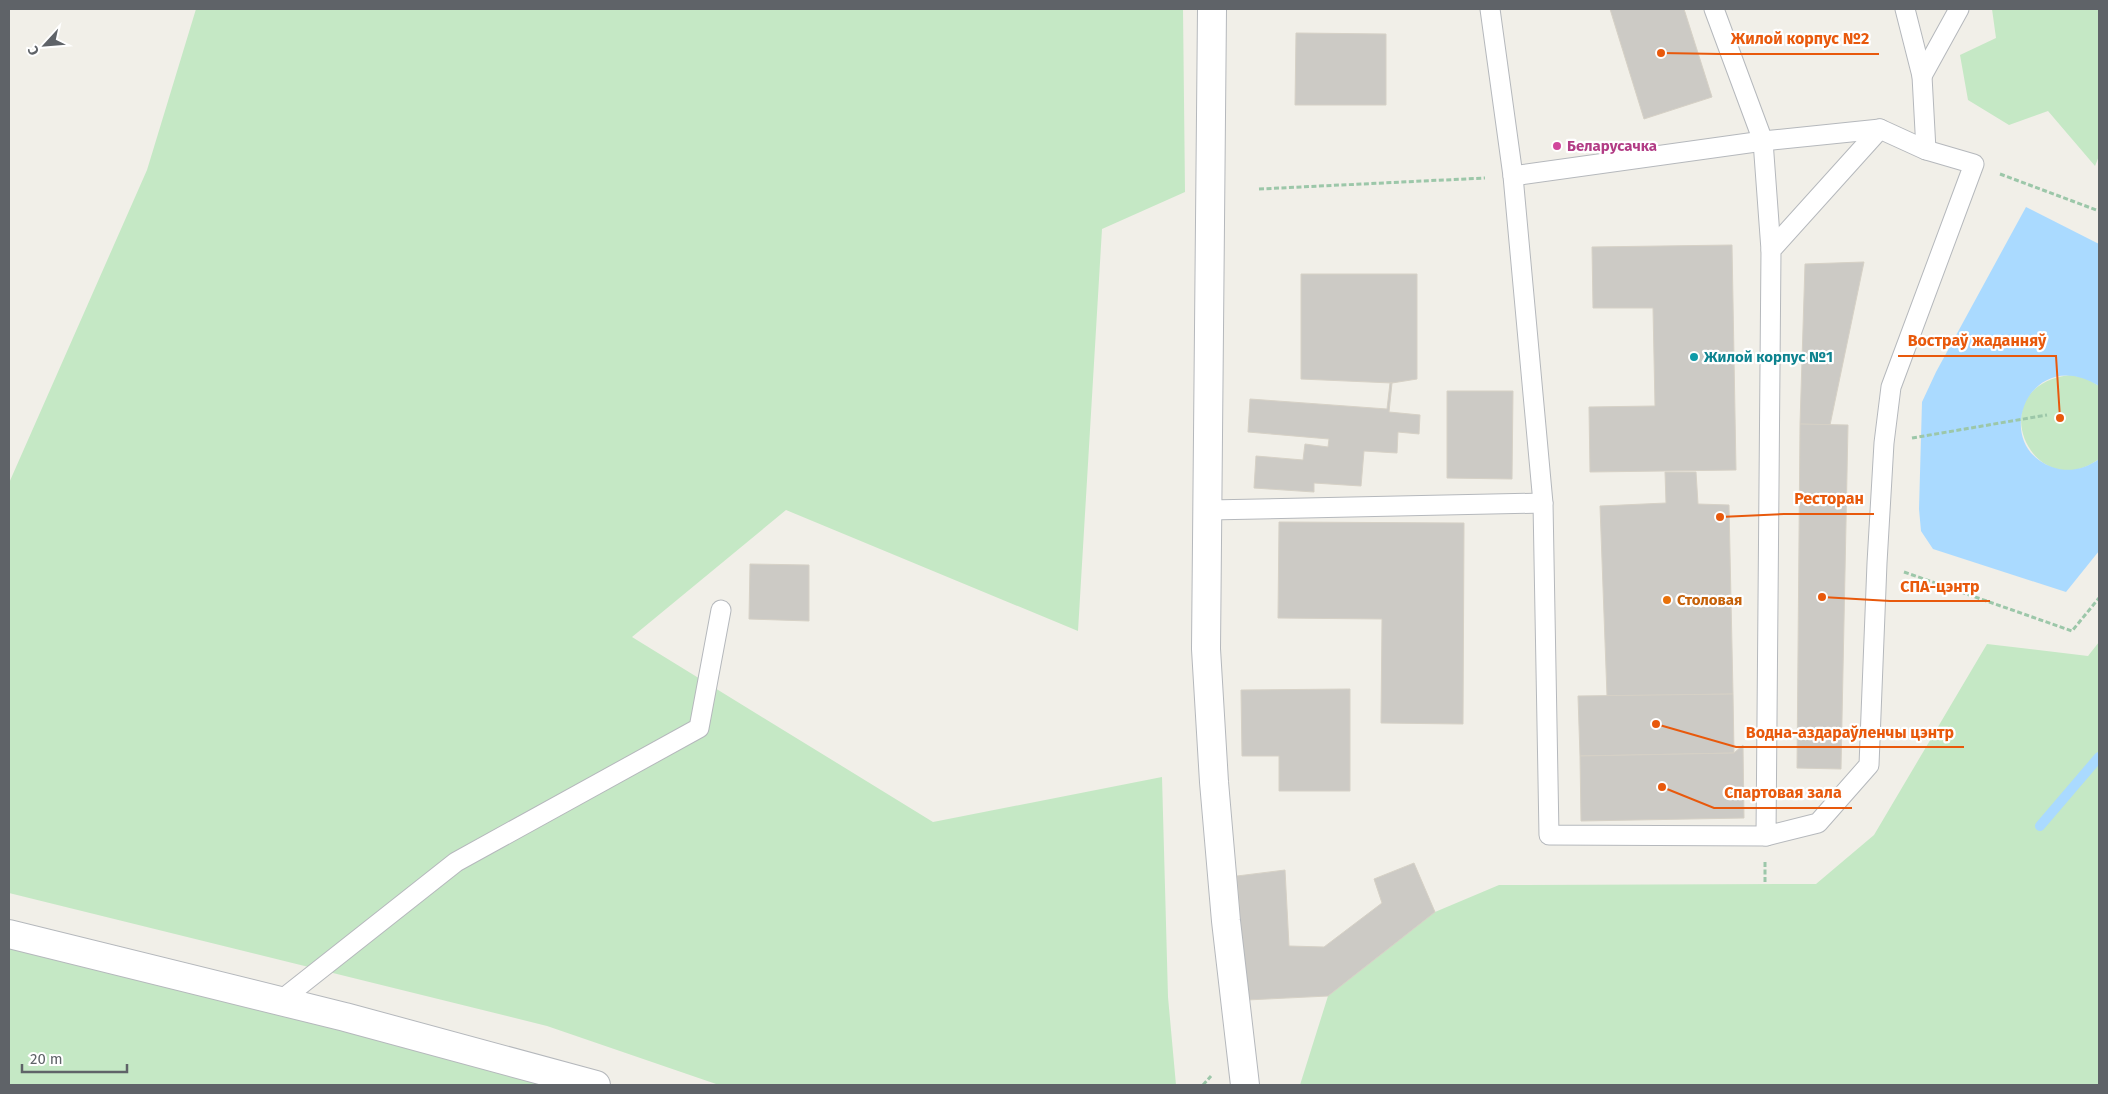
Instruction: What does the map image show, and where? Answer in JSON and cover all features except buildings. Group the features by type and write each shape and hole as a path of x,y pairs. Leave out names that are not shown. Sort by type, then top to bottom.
{"street":[{"path":"1212,9 1206,649 1226,921 1245,1085"},
{"path":"9,934 280,1001 596,1085"}],"lane":[{"path":"1490,9 1513,176 1543,503 1549,835 1766,836 1818,823 1869,765 1877,563 1884,443 1891,387 1974,164 1926,150 1880,129 1763,141 1513,176"},
{"path":"1714,9 1763,141 1771,250 1766,836"},
{"path":"1905,9 1922,76 1926,150"},
{"path":"1922,76 1959,9"},
{"path":"1771,250 1880,129"},
{"path":"1208,510 1543,503"},
{"path":"280,1001 456,862 699,728 721,610"}],"path":[{"path":"1974,164 2099,211"},
{"path":"1259,189 1513,176"},
{"path":"1906,438 2047,415"},
{"path":"1877,563 2072,632 2099,598"}],"green space":[{"path":"196,9 1183,9 1185,192 1102,229 1078,631 786,510 632,637 933,822 1162,777 1168,997 1176,1085 719,1085 547,1026 9,893 9,483 147,170"},
{"path":"1992,9 2099,9 2099,156 2095,166 2048,111 2009,125 1968,100 1960,55 1996,38"},
{"path":"2070,375 2086,378 2099,386 2099,459 2075,470 2053,468 2036,457 2025,440 2021,419 2026,400 2042,384"},
{"path":"2099,642 2099,1085 1300,1085 1328,996 1435,912 1499,885 1816,884 1874,835 1987,644 2088,656"},
{"path":"9,934 596,1085 9,1085"}],"water":[{"path":"2026,207 2099,244 2099,386 2075,376 2054,377 2037,387 2026,402 2021,420 2023,439 2033,455 2052,467 2065,470 2077,469 2099,459 2099,551 2066,592 1933,549 1921,531 1919,509 1922,402 1936,372"}],"waterway":[{"path":"2040,826 2099,757"}],"place":[{"name":"Жилой корпус №2","path":"1661,53"},
{"name":"Беларусачка","path":"1557,146"},
{"name":"Жилой корпус №1","path":"1694,357"},
{"name":"Востраў жаданняў","path":"2060,418"},
{"name":"Ресторан","path":"1720,517"},
{"name":"СПА-цэнтр","path":"1822,597"},
{"name":"Столовая","path":"1667,600"},
{"name":"Водна-аздараўленчы цэнтр","path":"1656,724"},
{"name":"Спартовая зала","path":"1662,787"}]}
